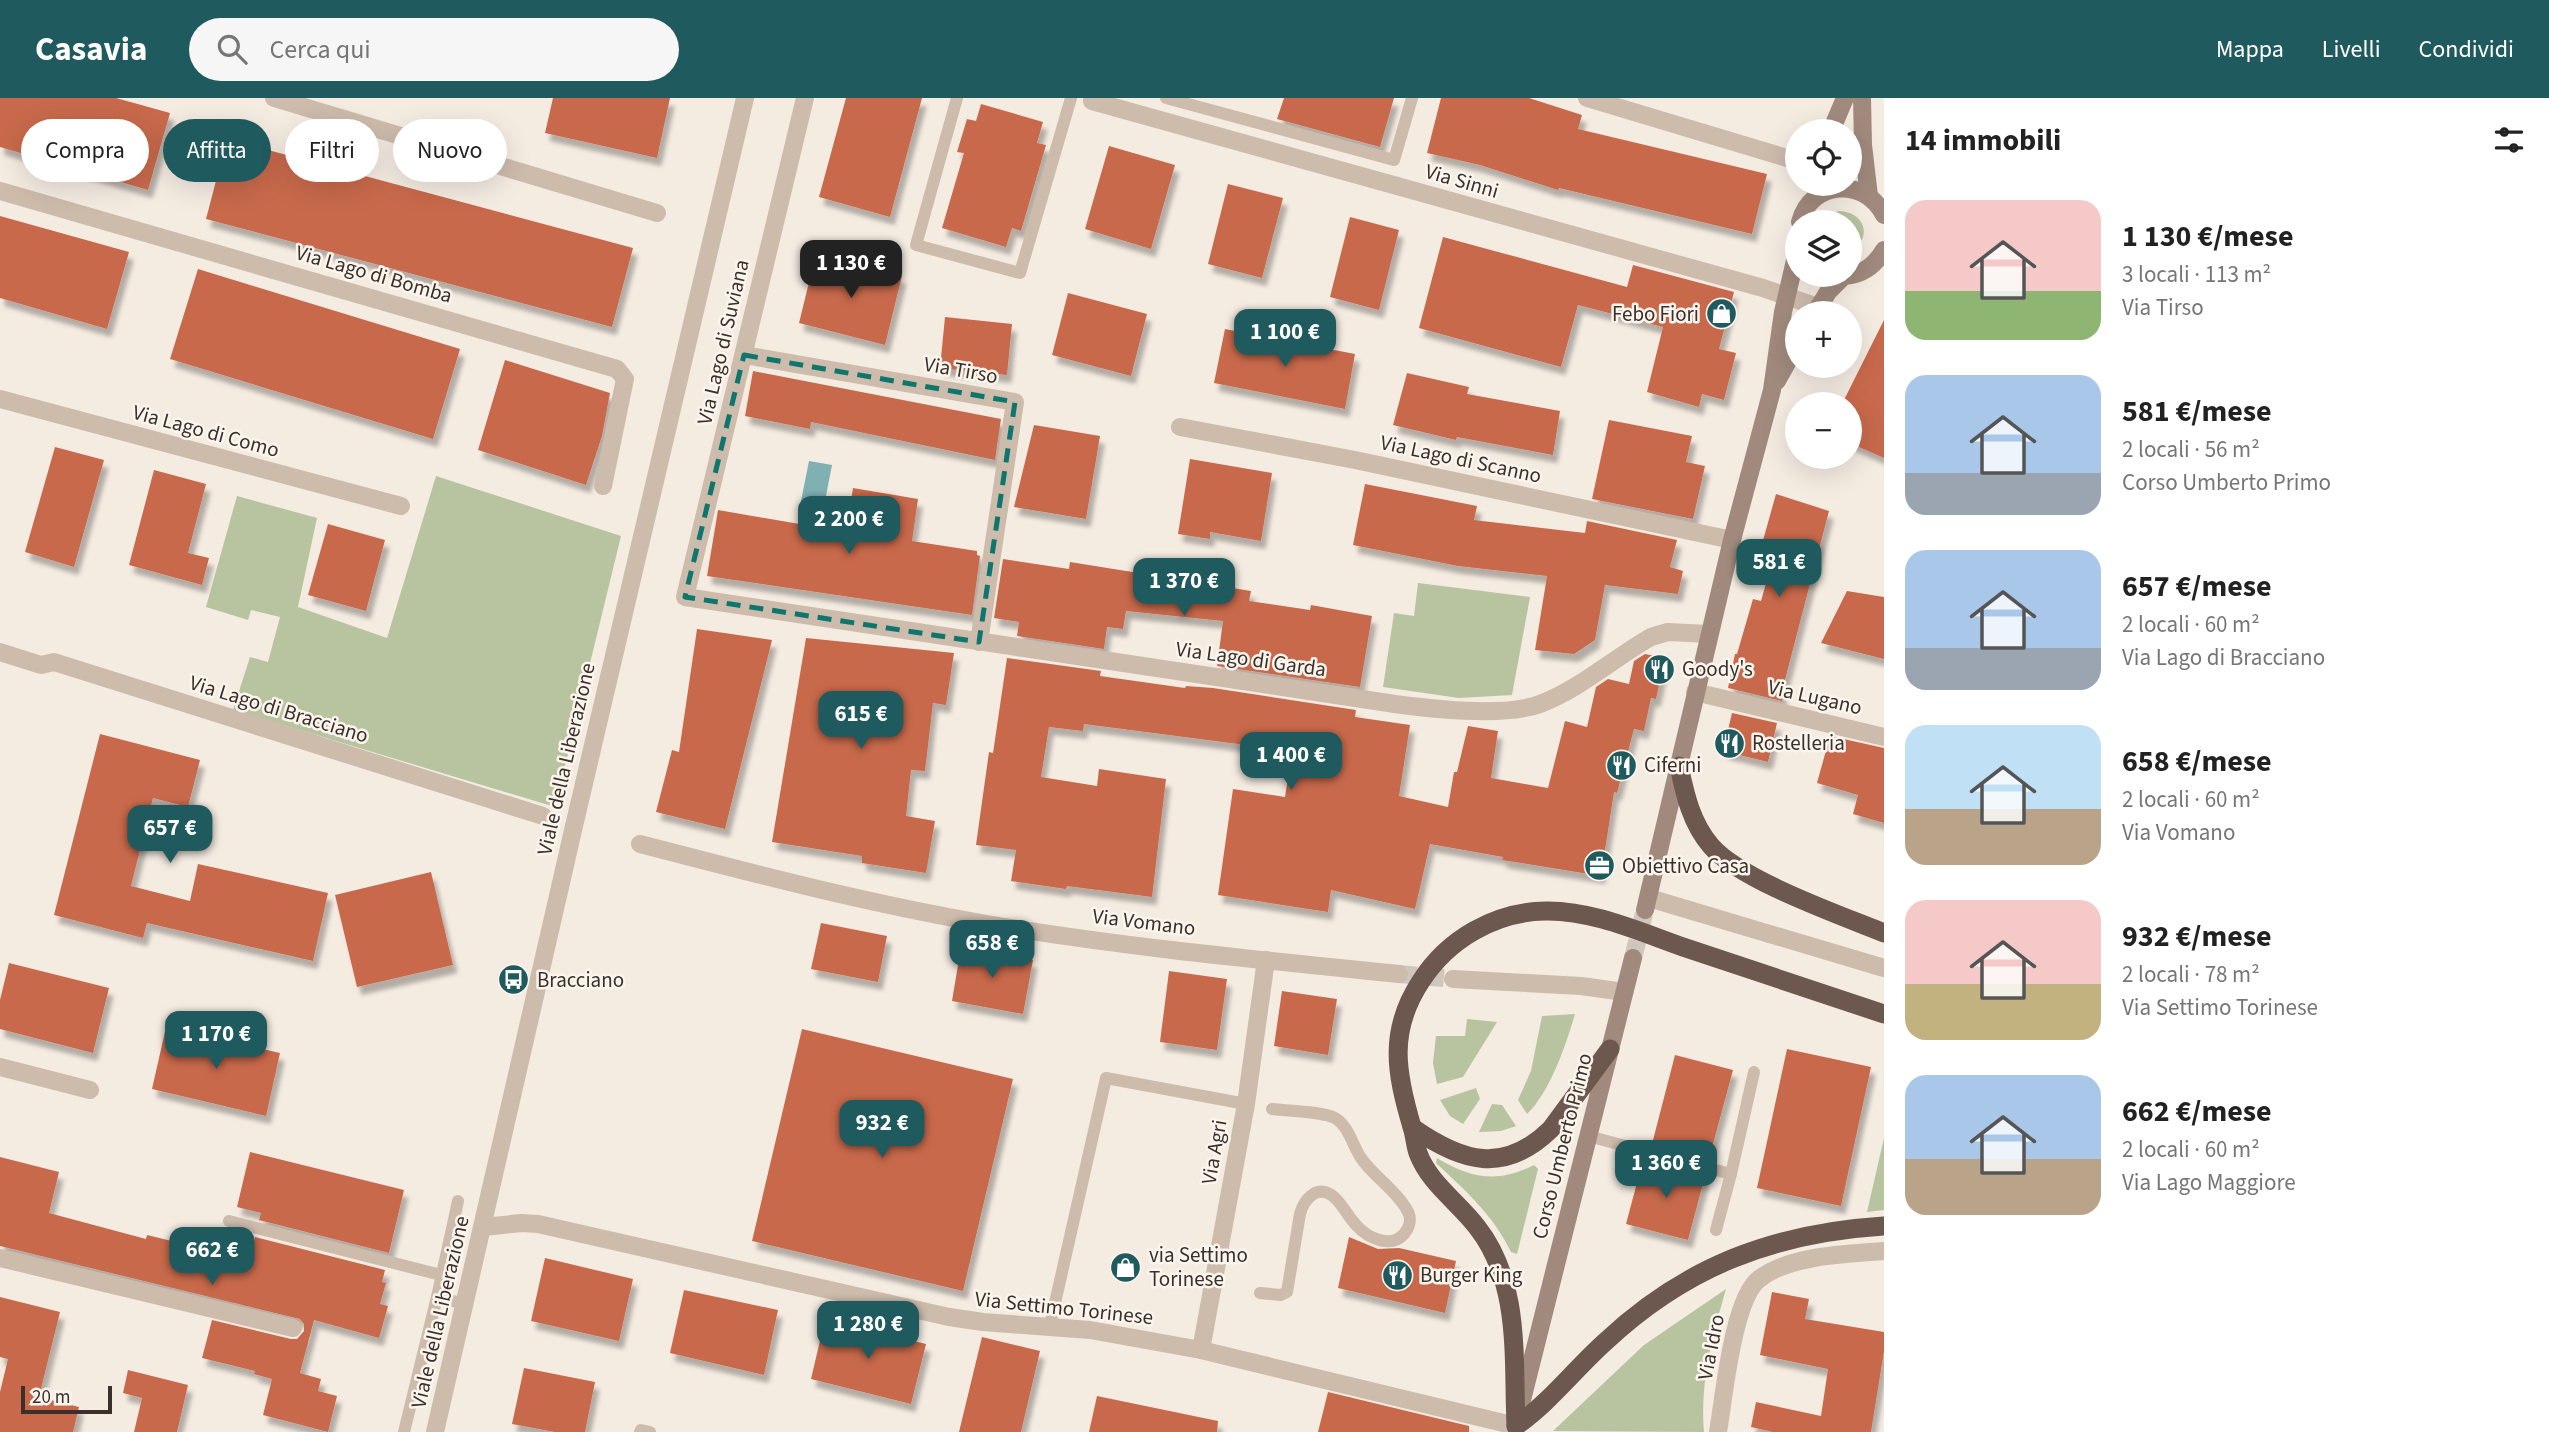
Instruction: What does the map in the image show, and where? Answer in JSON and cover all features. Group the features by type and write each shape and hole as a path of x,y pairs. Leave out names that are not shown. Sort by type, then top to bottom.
{"highway":[{"path":"1679,766 1692,814 1700,831 1723,857 1756,878 1884,933"},
{"path":"1516,1426 1512,1324 1504,1280 1496,1258 1477,1227 1423,1165 1403,1099 1397,1056 1402,1019 1424,977 1450,948 1486,924 1517,914 1547,911 1594,918 1884,1014"},
{"path":"1413,1128 1427,1138 1469,1158 1497,1159 1519,1153 1551,1129 1610,1049"},
{"path":"1516,1426 1544,1405 1604,1342 1680,1284 1762,1246 1819,1232 1884,1226"}],"main road":[{"path":"1836,119 1845,98"},
{"path":"1861,98 1869,196"},
{"path":"1862,192 1869,196 1884,215"},
{"path":"1862,272 1878,260 1884,250"},
{"path":"1647,904 1709,634 1772,390 1788,287"},
{"path":"1772,390 1785,367"},
{"name":"Corso Umberto Primo","path":"1516,1426 1633,958"}],"street":[{"path":"274,98 657,213"},
{"name":"Viale della Liberazione","path":"435,1432 745,98"},
{"name":"Via Lago di Suviana","path":"685,597 805,98"},
{"path":"1587,98 1785,157"},
{"name":"Via Sinni","path":"1087,99 1786,295 1798,301"},
{"name":"Via Lago di Bomba","path":"0,191 617,369 625,379 603,486"},
{"name":"Via Tirso","path":"744,355 1015,402 979,642"},
{"name":"Via Lago di Como","path":"0,399 401,506"},
{"name":"Via Lago di Scanno","path":"1180,427 1355,460 1732,540"},
{"name":"Via Lago di Garda","path":"685,597 1395,704 1490,710 1529,707 1551,699 1637,645 1660,634 1709,634"},
{"name":"Via Lago di Bracciano","path":"0,652 41,665 54,662 543,816"},
{"name":"Via Lugano","path":"1695,692 1884,737"},
{"name":"Via Vomano","path":"640,844 945,916 1025,930 1399,974"},
{"path":"1647,904 1884,968"},
{"name":"Via Agri","path":"1201,1350 1246,1104 1266,960"},
{"path":"1452,979 1581,986 1624,992"},
{"path":"0,1067 90,1090"},
{"name":"Via Settimo Torinese","path":"484,1227 538,1224 949,1317 983,1322 1050,1325 1201,1350 1516,1426"},
{"name":"Via Idro","path":"1718,1432 1738,1317 1757,1280 1770,1272 1795,1264 1837,1255 1884,1251"},
{"path":"0,1258 293,1328"}],"lane":[{"path":"957,98 916,245 1020,273 1070,98"},
{"path":"1166,98 1394,160 1412,98"},
{"path":"1716,1230 1754,1072"},
{"path":"1050,1325 1106,1078 1246,1104"},
{"path":"1260,1293 1281,1295 1287,1292 1303,1202 1312,1194 1331,1194 1355,1225 1382,1241 1401,1237 1408,1229 1410,1220 1407,1209 1362,1160 1341,1123 1327,1115 1272,1109"},
{"path":"1588,1136 1731,1174"},
{"path":"404,1432 458,1201"},
{"path":"229,1222 441,1275"},
{"path":"437,1297 466,1304"},
{"path":"640,1432 650,1432"}],"highlighted area":[{"path":"744,355 1015,402 979,642 685,597"}],"green space":[{"path":"436,476 621,536 555,807 233,710 250,657 268,662 280,617 251,610 248,620 206,607 237,496 317,518 298,607 387,638"},
{"path":"1418,583 1530,597 1512,695 1459,698 1383,687 1394,613 1414,616"},
{"path":"1575,1014 1550,1081 1527,1114 1518,1100 1531,1071 1542,1016"},
{"path":"1467,1019 1497,1022 1463,1077 1437,1084 1433,1063 1436,1036 1465,1036"},
{"path":"1476,1088 1480,1099 1463,1124 1450,1116 1440,1100"},
{"path":"1492,1104 1502,1105 1516,1126 1501,1131 1479,1132"},
{"path":"1884,1138 1884,1210 1867,1212"},
{"path":"1437,1158 1461,1170 1484,1176 1508,1175 1534,1165 1538,1169 1517,1254 1511,1252 1478,1204 1436,1163"},
{"path":"1726,1289 1706,1377 1704,1432 1553,1431 1644,1345"}],"water":[{"path":"809,461 832,465 824,506 801,501"}],"building":[{"path":"0,98 116,98 170,113 168,119 163,119 163,138 148,190 120,182 149,182 149,119 21,119 21,153 0,147"},
{"path":"553,98 670,98 657,158 545,133"},
{"path":"846,98 922,98 890,217 819,197"},
{"path":"1284,98 1394,98 1380,147 1277,119"},
{"path":"1441,98 1529,98 1582,115 1578,129 1767,174 1752,234 1559,188 1558,190 1480,165 1427,153"},
{"path":"981,104 1043,122 1037,143 1046,145 1021,231 1012,228 1006,247 942,228 964,153 957,152 967,119 976,121"},
{"path":"1109,146 1175,165 1151,249 1085,229"},
{"path":"271,151 285,155 285,182 379,182 379,180 633,248 612,327 206,219 216,182 271,182"},
{"path":"1228,184 1283,198 1262,278 1208,264"},
{"path":"0,216 129,252 107,329 0,298"},
{"path":"1350,217 1399,230 1379,310 1330,297"},
{"path":"1443,237 1627,287 1633,265 1734,292 1719,349 1736,353 1724,400 1702,394 1699,407 1647,392 1663,327 1578,305 1561,367 1419,328"},
{"path":"816,254 902,276 885,345 799,323"},
{"path":"198,269 460,349 433,439 170,359"},
{"path":"1068,293 1147,314 1131,376 1052,355"},
{"path":"945,317 1012,324 1007,375 940,368"},
{"path":"1884,320 1884,458 1862,448 1862,392 1848,392 1855,378 1862,378 1862,364"},
{"path":"1225,329 1355,354 1345,409 1214,383"},
{"path":"505,360 610,393 602,436 586,485 478,450"},
{"path":"753,371 1001,419 995,460 811,422 810,429 745,416"},
{"path":"1407,373 1469,387 1467,394 1560,411 1553,455 1457,437 1456,440 1393,425"},
{"path":"1609,420 1692,436 1686,462 1705,466 1693,519 1592,499"},
{"path":"1034,425 1100,436 1086,519 1014,507"},
{"path":"55,447 104,460 74,567 25,552"},
{"path":"1190,459 1272,473 1261,541 1210,532 1210,539 1178,534"},
{"path":"154,470 206,484 188,553 209,558 202,585 129,565"},
{"path":"1365,484 1477,506 1474,520 1585,533 1587,521 1677,540 1670,567 1683,571 1678,594 1605,585 1595,640 1574,654 1535,650 1547,576 1458,566 1353,545"},
{"path":"853,488 918,499 912,541 977,551 980,556 972,615 707,576 718,510 846,532"},
{"path":"1776,494 1829,511 1781,695 1782,701 1728,688 1735,654 1753,599 1761,601 1774,555 1760,551"},
{"path":"328,524 385,540 366,611 308,595"},
{"path":"1003,559 1069,569 1070,562 1251,591 1249,601 1310,610 1311,605 1372,616 1360,687 1217,666 1223,621 1126,611 1123,629 1107,627 1104,649 1017,636 1019,622 994,618"},
{"path":"1847,591 1884,597 1884,659 1821,643"},
{"path":"697,629 772,640 725,829 656,812 672,750 679,752"},
{"path":"806,638 954,653 946,705 933,703 925,771 911,770 906,816 935,821 926,873 862,863 862,856 772,842"},
{"path":"1645,654 1665,658 1656,699 1651,698 1644,731 1634,729 1617,793 1614,792 1601,876 1502,860 1503,857 1430,844 1415,909 1331,890 1328,912 1218,895 1233,789 1285,797 1292,751 1084,724 1083,731 1049,727 1041,777 1097,786 1099,769 1166,779 1152,897 1011,881 1016,850 976,845 989,752 993,753 1007,658 1101,671 1100,676 1185,688 1213,688 1356,710 1355,717 1410,725 1399,796 1448,807 1454,772 1457,772 1468,726 1498,731 1491,778 1548,788 1565,721 1587,727 1596,687 1608,679 1629,684 1634,661"},
{"path":"1732,713 1777,723 1768,762 1723,751"},
{"path":"100,734 200,760 188,807 153,798 131,886 190,901 198,864 328,893 313,961 147,923 143,938 54,915"},
{"path":"1830,736 1884,748 1884,823 1853,814 1858,795 1817,783"},
{"path":"431,872 453,965 357,987 335,895"},
{"path":"821,923 887,936 878,982 811,969"},
{"path":"961,947 1033,960 1023,1014 952,1001"},
{"path":"9,963 109,988 93,1053 0,1029 0,1000"},
{"path":"1169,971 1227,979 1217,1050 1160,1042"},
{"path":"1282,991 1337,999 1328,1055 1274,1046"},
{"path":"166,1027 280,1053 266,1116 152,1089"},
{"path":"802,1029 1013,1079 963,1291 752,1241"},
{"path":"1787,1049 1871,1067 1841,1206 1757,1188"},
{"path":"1675,1055 1733,1070 1709,1159 1652,1144"},
{"path":"250,1152 404,1190 389,1253 259,1220 261,1213 237,1207"},
{"path":"0,1157 59,1172 49,1213 146,1239 147,1235 250,1260 255,1237 385,1270 382,1282 386,1283 380,1304 388,1306 379,1338 314,1320 300,1373 321,1379 318,1391 337,1396 328,1432 263,1415 272,1379 254,1374 255,1371 202,1358 212,1320 297,1339 304,1331 304,1324 300,1319 0,1246"},
{"path":"1643,1160 1705,1176 1688,1240 1626,1224"},
{"name":"Burger King","path":"1349,1237 1378,1249 1399,1248 1456,1261 1445,1313 1338,1288"},
{"path":"545,1258 633,1279 619,1341 531,1321"},
{"path":"684,1290 778,1310 764,1375 670,1353"},
{"path":"1772,1292 1809,1299 1805,1319 1884,1332 1884,1351 1871,1432 1773,1432 1751,1427 1756,1402 1821,1416 1828,1369 1760,1355"},
{"path":"0,1297 60,1312 39,1397 79,1407 73,1432 0,1432 0,1392 8,1359 0,1357"},
{"path":"825,1319 926,1344 911,1404 811,1379"},
{"path":"982,1337 1040,1351 1021,1432 959,1432"},
{"path":"524,1368 595,1382 585,1432 555,1432 512,1424"},
{"path":"128,1370 188,1385 177,1432 134,1432 142,1398 123,1393"},
{"path":"1328,1392 1469,1426 1469,1432 1318,1432"},
{"path":"1097,1396 1218,1421 1217,1432 1089,1432"}],"tunnel":[{"path":"1633,958 1645,910"},
{"path":"1399,974 1453,979"}],"place":[{"name":"Febo Fiori","path":"1722,314"},
{"name":"Goody's","path":"1659,669"},
{"name":"Rostelleria","path":"1729,743"},
{"name":"Ciferni","path":"1621,765"},
{"name":"Obiettivo Casa","path":"1599,866"},
{"name":"Bracciano","path":"514,980"},
{"name":"via Settimo Torinese","path":"1126,1267"},
{"name":"Burger King","path":"1397,1275"}]}
